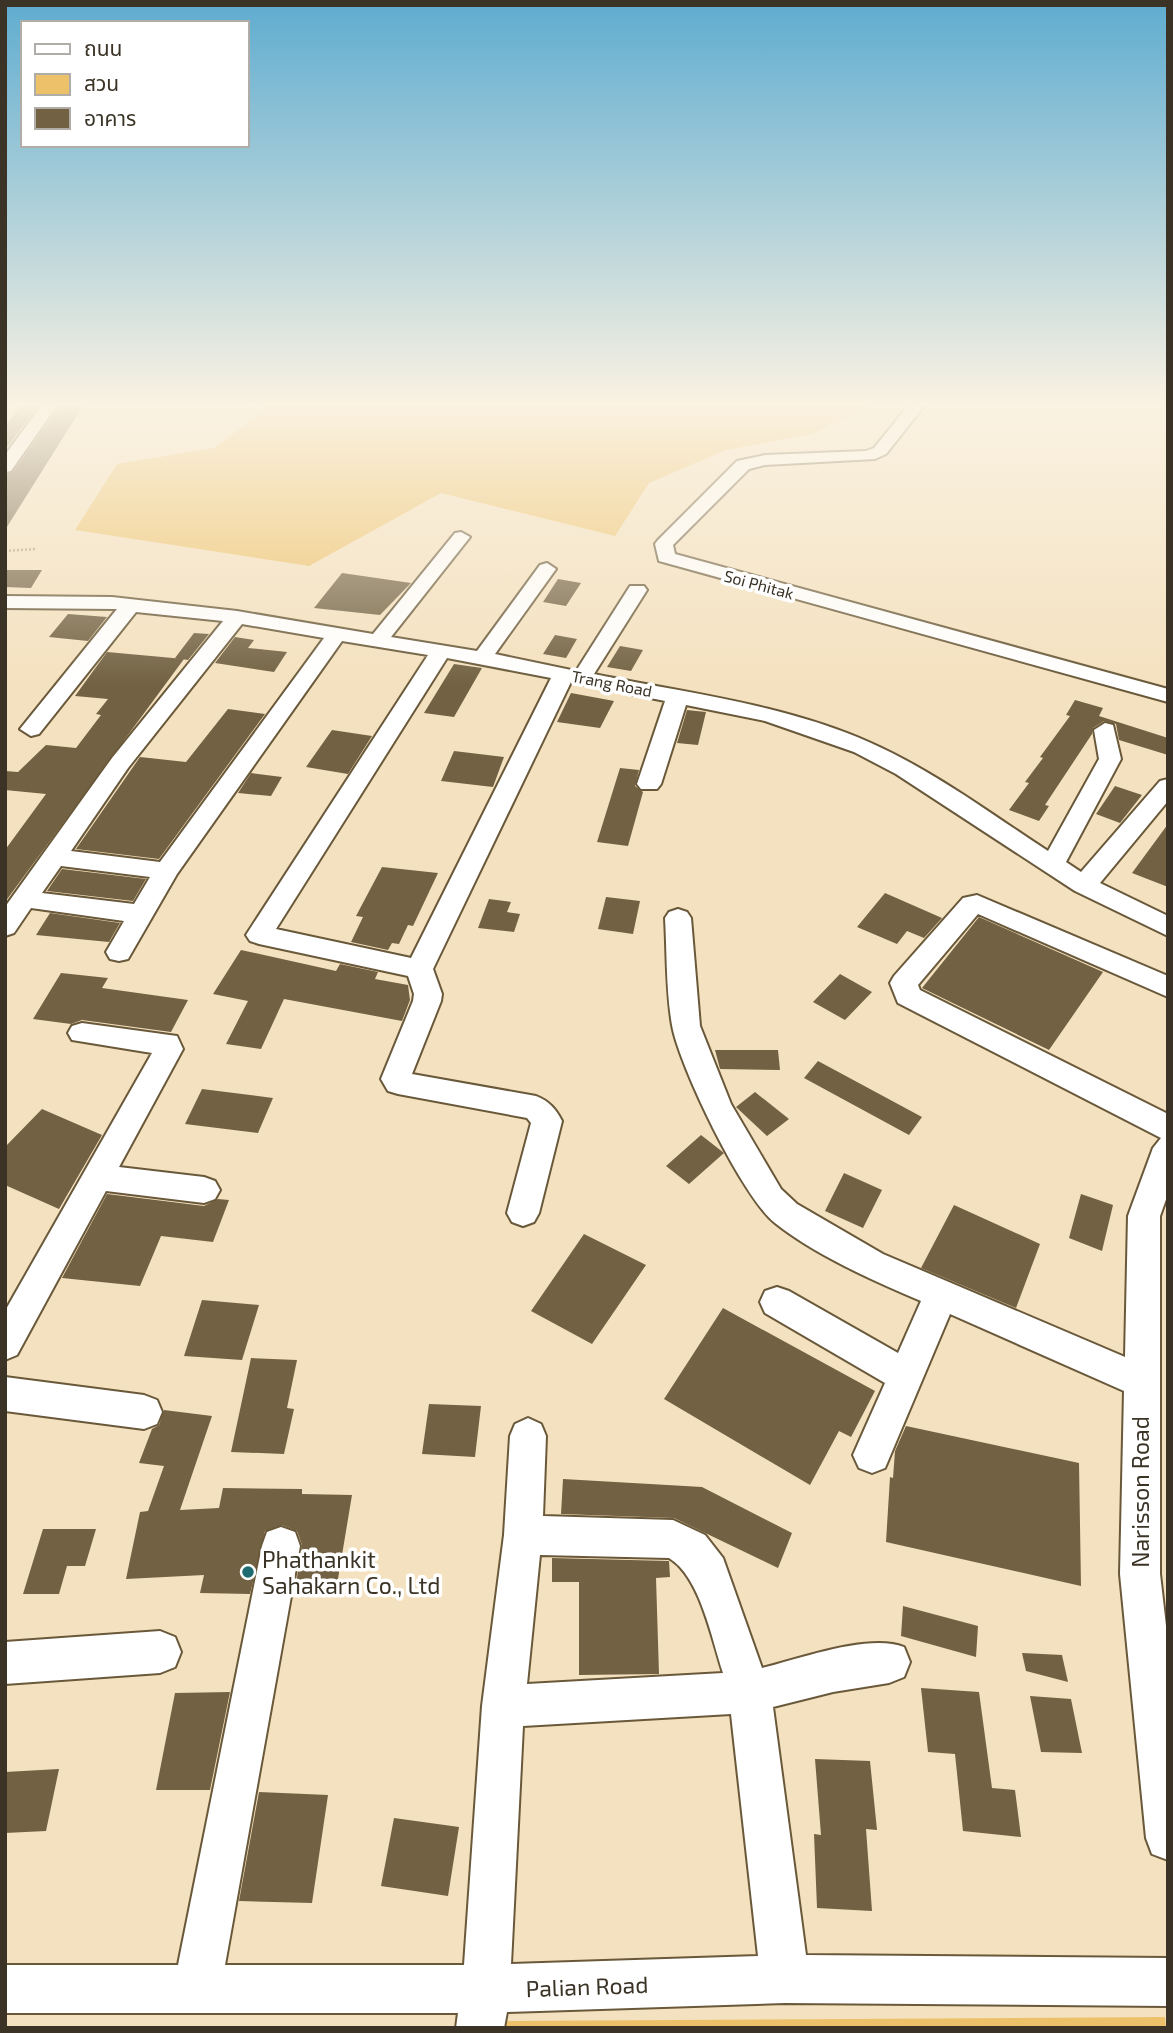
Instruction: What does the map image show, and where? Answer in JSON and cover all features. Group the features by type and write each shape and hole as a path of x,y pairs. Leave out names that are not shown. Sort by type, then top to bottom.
{"street":[{"name":"Soi Phitak","path":"712,496 664,544 666,557 1168,696"},
{"path":"378,640 461,537"},
{"path":"482,658 547,569"},
{"path":"523,1213 547,1121 542,1114 536,1108 398,1083 396,1079 427,1001 428,994 419,969 573,676 637,590"},
{"name":"Trang Road","path":"5,602 131,604 237,617 482,658 770,716 862,747 904,769 1052,866 1168,928"},
{"path":"31,729 131,604"},
{"path":"5,927 120,763 237,617"},
{"path":"119,952 166,871 337,634"},
{"path":"419,969 259,935 441,651"},
{"path":"649,784 678,696"},
{"path":"1052,866 1110,759 1105,730"},
{"path":"1084,885 1168,786"},
{"path":"56,857 166,871"},
{"path":"26,899 141,914"},
{"path":"1168,987 977,904 972,904 904,983 908,996 1168,1128"},
{"path":"678,918 686,1026 717,1107 770,1198 786,1214 871,1264 1140,1381"},
{"path":"5,1345 169,1049 167,1044 82,1033"},
{"name":"Narisson Road","path":"1167,1150 1144,1216 1140,1381 1140,1574 1156,1616 1168,1838"},
{"path":"98,1177 204,1189"},
{"path":"872,1455 941,1294"},
{"path":"777,1302 906,1376"},
{"path":"5,1394 144,1412"},
{"path":"482,2008 503,1706 523,1535 528,1436"},
{"path":"523,1535 648,1536 673,1539 691,1549 709,1572 750,1692 785,1979"},
{"path":"197,1989 281,1546"},
{"path":"5,1663 160,1653"},
{"path":"503,1706 750,1692 833,1671 889,1662"},
{"name":"Palian Road","path":"5,1989 197,1989 482,2008 785,1979 1168,1982"}],"path":[{"path":"5,551 36,549"}],"green space":[{"path":"97,496 436,496 309,566 75,530"},
{"path":"453,496 641,496 615,536"},
{"path":"1165,2017 1166,2028 501,2028 502,2021"}],"building":[{"path":"5,496 26,496 5,530"},
{"path":"5,570 42,570 31,588 5,587"},
{"path":"342,573 411,583 380,615 314,608"},
{"path":"558,579 581,583 566,606 543,602"},
{"path":"68,614 107,617 88,641 49,637"},
{"path":"194,633 209,634 188,660 175,658"},
{"path":"555,635 577,639 566,658 543,654"},
{"path":"235,637 254,640 248,648 287,652 274,672 215,663"},
{"path":"620,646 643,650 631,671 607,667"},
{"path":"107,652 184,659 5,902 5,850 46,794 5,790 5,771 18,772 46,745 76,748 101,715 96,714 108,699 75,696"},
{"path":"454,664 482,668 454,717 424,713"},
{"path":"571,693 614,701 600,728 557,722"},
{"path":"1075,700 1103,708 1099,716 1168,738 1168,755 1119,740 1116,724 1104,721 1093,728 1092,734 1045,805 1049,806 1039,821 1009,810 1029,783 1025,782 1043,758 1040,757 1070,716 1066,715"},
{"path":"228,709 265,714 159,859 76,849 140,757 186,762"},
{"path":"687,710 706,712 698,745 677,743"},
{"path":"332,730 372,736 348,774 306,767"},
{"path":"454,751 504,757 493,787 441,781"},
{"path":"620,768 639,770 635,786 643,792 628,846 597,842"},
{"path":"251,773 282,777 271,796 238,793"},
{"path":"1115,786 1142,795 1120,823 1096,814"},
{"path":"1168,824 1168,887 1132,873"},
{"path":"382,867 438,873 413,926 408,925 399,944 392,943 388,950 351,942 363,917 356,916"},
{"path":"62,869 146,879 133,901 47,891"},
{"path":"885,893 942,918 924,938 907,931 897,944 857,927"},
{"path":"606,897 640,901 633,934 598,929"},
{"path":"489,899 511,902 507,912 520,914 514,932 478,928"},
{"path":"50,913 120,923 109,942 36,935"},
{"path":"979,917 1103,972 1049,1050 922,988"},
{"path":"241,950 336,971 340,964 378,972 375,979 408,985 410,1000 402,1021 284,999 261,1049 226,1044 248,1001 213,994"},
{"path":"61,973 108,978 102,988 188,1000 171,1032 82,1020 71,1024 33,1019"},
{"path":"840,974 872,992 845,1020 813,1002"},
{"path":"715,1050 778,1050 780,1070 720,1069"},
{"path":"818,1061 922,1117 909,1135 804,1078"},
{"path":"202,1089 273,1098 258,1133 185,1124"},
{"path":"755,1092 789,1119 767,1136 736,1107"},
{"path":"42,1109 102,1135 59,1209 5,1185 5,1147"},
{"path":"701,1135 724,1153 689,1184 666,1166"},
{"path":"844,1173 882,1190 863,1228 825,1211"},
{"path":"107,1194 204,1206 218,1199 229,1200 213,1242 161,1236 140,1286 62,1278"},
{"path":"1081,1194 1113,1205 1102,1251 1069,1238"},
{"path":"954,1205 1040,1244 1016,1308 921,1268"},
{"path":"584,1234 646,1265 592,1344 531,1311"},
{"path":"202,1300 259,1305 242,1360 184,1356"},
{"path":"723,1308 875,1391 851,1437 839,1431 810,1485 664,1399"},
{"path":"251,1358 297,1360 287,1408 294,1409 284,1454 231,1452"},
{"path":"429,1404 481,1406 475,1457 422,1454"},
{"path":"164,1410 212,1416 180,1510 219,1508 223,1488 302,1489 302,1494 352,1495 336,1591 295,1590 302,1545 297,1531 282,1525 265,1531 250,1594 200,1593 204,1575 126,1579 140,1512 148,1511 164,1466 139,1463 152,1429 159,1425"},
{"path":"906,1426 1079,1463 1081,1586 886,1542 890,1477 893,1478 895,1451"},
{"path":"563,1479 702,1487 792,1533 778,1568 674,1518 561,1514"},
{"path":"43,1529 96,1529 85,1566 67,1566 59,1594 23,1594"},
{"path":"552,1558 669,1561 670,1577 656,1578 659,1674 579,1675 579,1582 552,1582"},
{"path":"903,1606 978,1626 976,1657 901,1636"},
{"path":"1022,1653 1062,1655 1068,1682 1026,1671"},
{"path":"921,1688 979,1692 992,1788 1015,1790 1021,1837 963,1831 955,1754 928,1752"},
{"path":"230,1692 210,1790 156,1790 175,1693"},
{"path":"1030,1696 1071,1699 1082,1753 1041,1752"},
{"path":"815,1759 870,1761 877,1830 866,1829 872,1911 817,1908 814,1834 821,1835"},
{"path":"59,1769 46,1831 5,1833 5,1772"},
{"path":"259,1792 328,1795 312,1903 239,1901"},
{"path":"394,1818 459,1827 448,1896 381,1886"}],"place":[{"name":"Phathankit Sahakarn Co., Ltd","path":"248,1572"}]}
